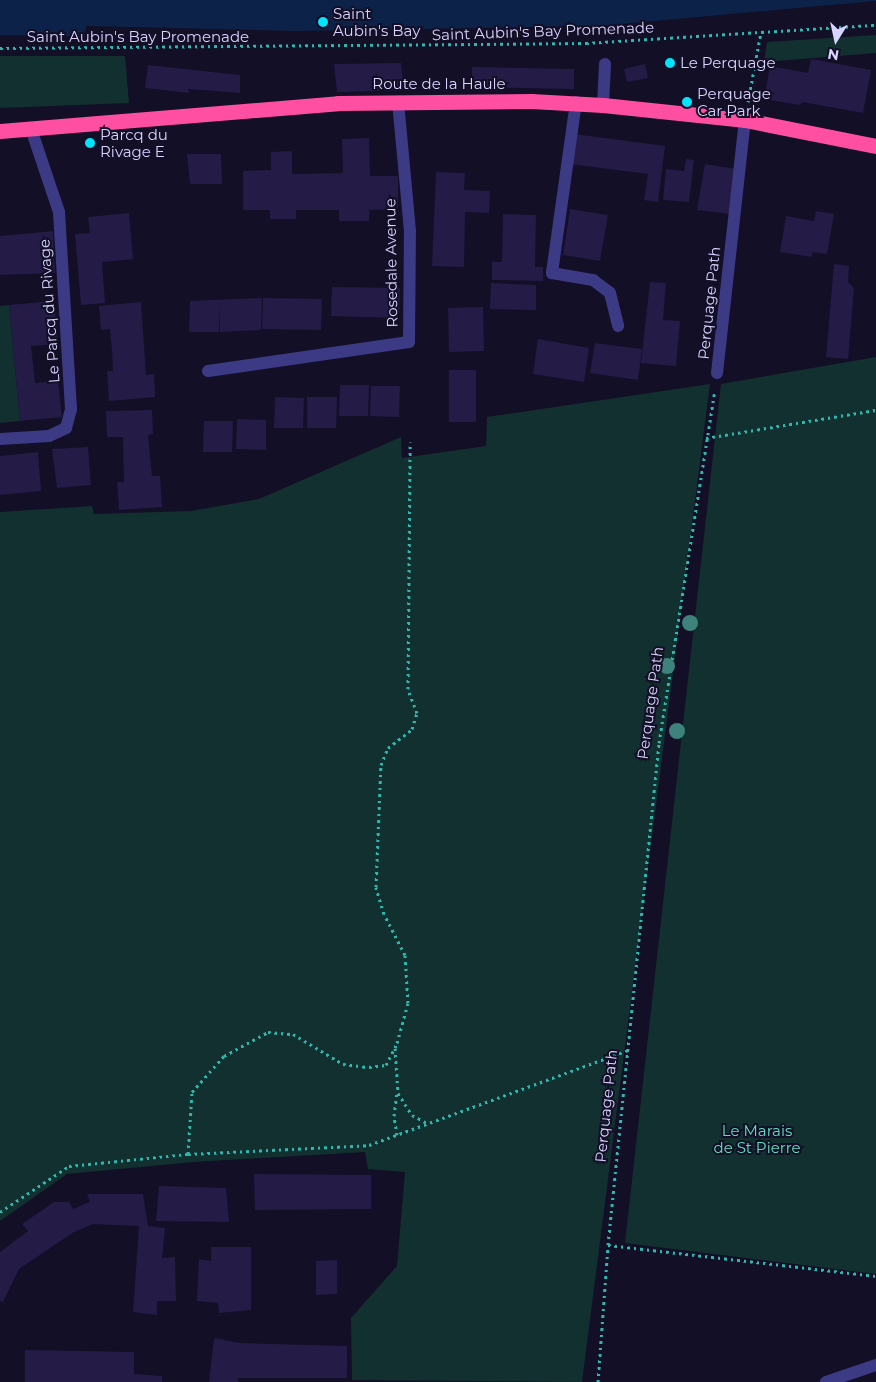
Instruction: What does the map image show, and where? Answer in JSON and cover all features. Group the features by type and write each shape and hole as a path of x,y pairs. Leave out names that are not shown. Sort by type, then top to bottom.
{"highway":[{"name":"Route de la Haule","path":"0,131 338,103 576,102 744,120 876,146"}],"street":[{"path":"603,105 604,64"},
{"name":"Rosedale Avenue","path":"208,370 409,342 410,231 398,102"},
{"path":"576,102 552,273 594,280 610,293 618,326"},
{"name":"Perquage Path","path":"717,373 744,120"},
{"name":"Le Parcq du Rivage","path":"0,439 49,436 66,428 72,409 59,212 31,128"},
{"path":"826,1382 876,1365"}],"path":[{"name":"Saint Aubin's Bay Promenade","path":"0,48 586,43 876,25"},
{"path":"744,120 761,32"},
{"name":"Perquage Path","path":"598,1382 608,1245 659,743 717,373"},
{"path":"706,438 876,410"},
{"path":"188,1154 192,1092 224,1056 268,1032 293,1034 343,1064 369,1068 386,1065 395,1046 408,1003 405,955 384,914 376,887 381,765 388,748 412,729 417,713 408,689 410,442"},
{"path":"395,1046 398,1092 394,1116 397,1135"},
{"path":"0,1212 68,1166 188,1154 369,1144 628,1050"},
{"path":"398,1092 412,1115 428,1124"},
{"path":"608,1245 876,1276"}],"green space":[{"path":"876,35 876,53 764,62 767,42"},
{"path":"0,56 125,56 129,103 0,108"},
{"path":"9,305 20,421 0,423 0,306"},
{"name":"Le Marais de St Pierre","path":"876,357 876,1274 625,1243 721,384"},
{"path":"710,384 582,1382 352,1380 351,1318 397,1266 405,1172 368,1169 365,1152 193,1162 67,1174 0,1221 0,512 92,506 94,514 191,511 259,499 401,437 402,458 486,446 487,417"}],"water":[{"name":"Saint Aubin's Bay","path":"0,0 876,1 599,26 297,31 86,26 85,37 0,35"}],"building":[{"path":"811,59 871,70 863,113 803,102 800,105 764,99 770,66 808,73"},
{"path":"401,63 404,90 337,92 334,64"},
{"path":"645,64 648,78 627,82 624,69"},
{"path":"148,65 240,75 240,93 188,89 189,93 145,88"},
{"path":"472,67 574,69 574,89 472,87"},
{"path":"574,134 665,146 658,202 644,200 648,174 570,164"},
{"path":"369,138 370,176 398,176 398,209 369,210 369,221 339,221 339,210 296,210 296,219 270,219 270,210 243,210 243,171 271,170 271,152 292,151 292,174 343,173 342,139"},
{"path":"187,154 221,154 222,184 190,184"},
{"path":"686,159 694,160 689,202 663,200 666,169 684,171"},
{"path":"705,164 736,169 730,214 697,210"},
{"path":"436,172 465,173 464,190 490,191 489,213 465,212 464,267 432,266"},
{"path":"570,209 608,215 600,261 563,255"},
{"path":"816,211 834,214 827,254 812,252 812,257 780,252 786,216 814,221"},
{"path":"129,213 133,259 102,262 105,303 81,305 75,234 90,233 88,217"},
{"path":"503,214 536,215 535,267 543,267 543,281 492,280 492,262 502,262"},
{"path":"53,231 55,273 0,275 0,236"},
{"path":"834,264 849,266 848,282 854,288 848,359 826,357"},
{"path":"650,282 666,283 663,320 680,321 676,366 641,363"},
{"path":"491,283 536,285 536,310 490,309"},
{"path":"332,287 400,288 399,318 331,316"},
{"path":"262,298 261,330 220,332 219,306 219,332 189,332 190,301"},
{"path":"263,298 322,299 321,330 262,329"},
{"path":"54,301 58,344 31,346 35,383 58,381 62,417 20,421 9,305"},
{"path":"141,302 146,375 154,374 155,397 109,401 107,371 113,371 110,329 101,330 99,306"},
{"path":"483,307 484,351 449,352 448,308"},
{"path":"538,339 589,348 584,382 533,374"},
{"path":"595,343 642,349 638,380 590,373"},
{"path":"449,370 476,370 476,422 449,422"},
{"path":"340,385 369,385 368,416 339,416"},
{"path":"371,386 400,386 399,417 370,416"},
{"path":"275,397 304,398 303,428 274,428"},
{"path":"307,397 337,397 336,428 307,428"},
{"path":"152,410 153,434 148,435 152,476 160,476 162,507 119,510 117,482 124,482 123,437 107,437 106,411"},
{"path":"237,419 266,420 266,450 236,449"},
{"path":"204,421 233,421 232,452 203,452"},
{"path":"88,447 91,485 57,488 52,449"},
{"path":"38,452 41,491 0,495 0,456"},
{"path":"254,1174 371,1175 371,1209 255,1210"},
{"path":"159,1186 226,1188 229,1222 156,1221"},
{"path":"87,1194 143,1194 148,1226 165,1228 162,1258 175,1257 176,1301 157,1301 157,1315 133,1312 139,1226 93,1224 74,1232 19,1269 3,1302 0,1301 0,1252 28,1231 22,1224 54,1202 69,1202 73,1209 90,1202"},
{"path":"211,1247 251,1247 251,1310 219,1313 218,1303 197,1301 199,1259 211,1261"},
{"path":"337,1260 337,1294 316,1295 316,1261"},
{"path":"214,1338 240,1343 347,1346 347,1378 238,1378 238,1382 209,1382"},
{"path":"25,1350 134,1352 134,1374 162,1376 162,1382 25,1382"}],"place":[{"name":"Saint Aubin's Bay","path":"323,22"},
{"name":"Le Perquage","path":"670,63"},
{"name":"Perquage Car Park","path":"687,102"},
{"name":"Parcq du Rivage E","path":"90,143"}]}
